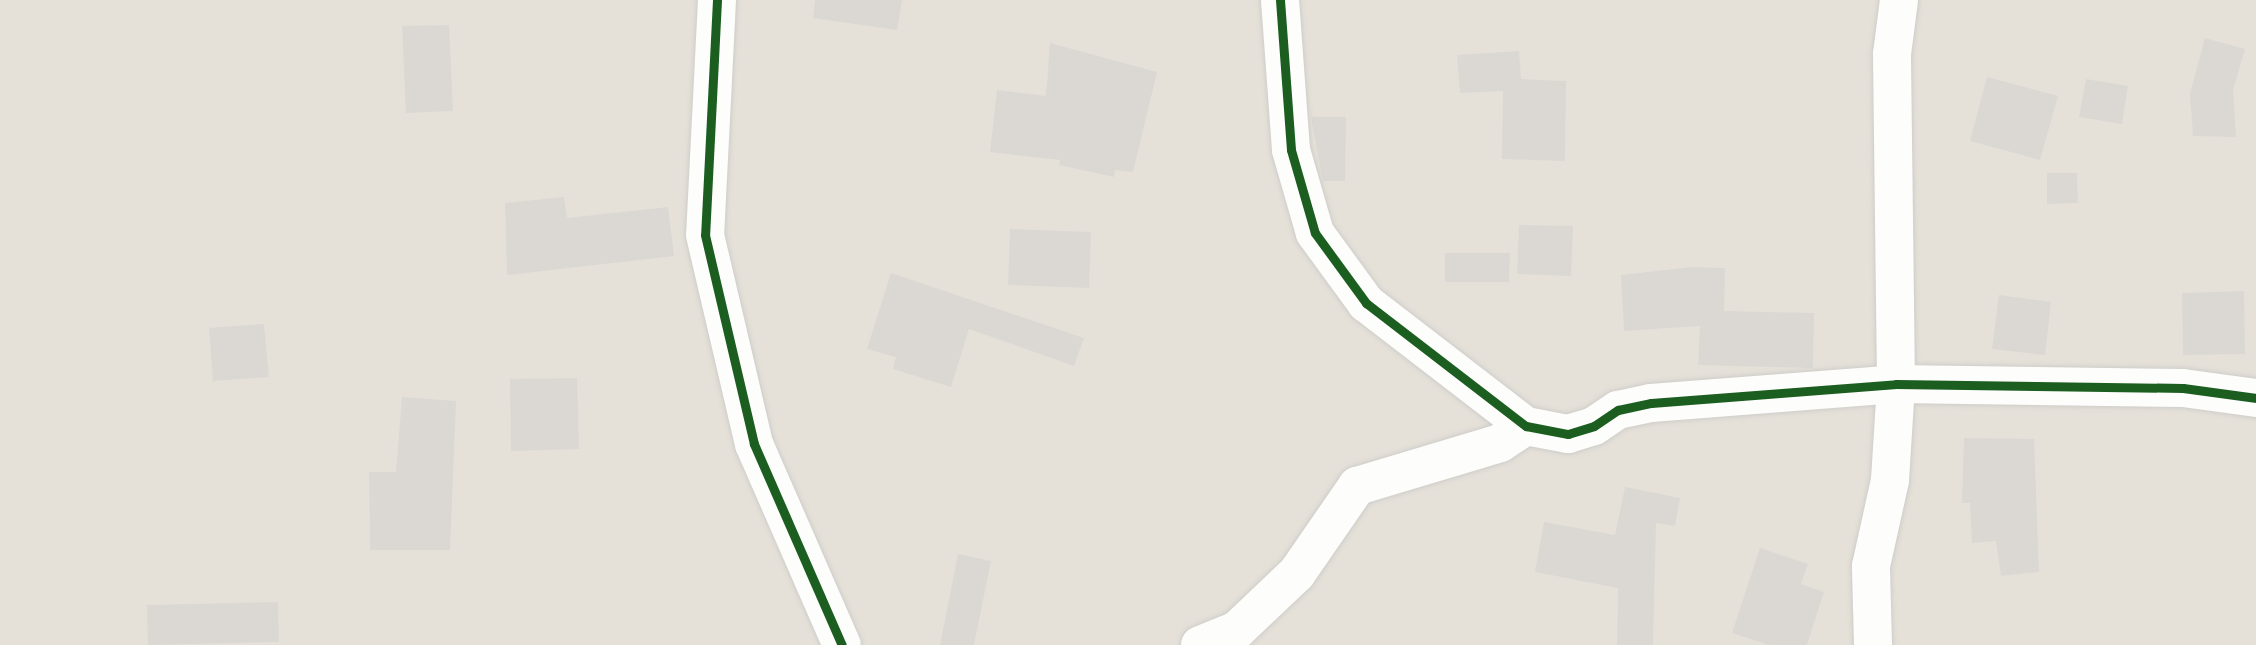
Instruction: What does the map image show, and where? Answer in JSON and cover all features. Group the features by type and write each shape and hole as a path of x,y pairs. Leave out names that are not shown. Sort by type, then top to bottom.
{"street":[{"path":"717,0 705,235 754,444 842,645"},
{"path":"1280,0 1292,150 1315,233 1366,303 1527,426 1568,434 1594,426 1618,410 1651,403 1896,384 2183,388 2256,398"},
{"path":"1873,645 1871,566 1889,480 1896,384 1892,54 1899,0"},
{"path":"1200,645 1237,630 1297,573 1357,486 1500,443 1527,426"}],"shaded area":[{"path":"0,0 2256,0 2256,645 0,645"}],"building":[{"path":"815,0 902,0 897,30 813,18"},
{"path":"449,25 453,111 406,113 402,26"},
{"path":"2205,38 2245,49 2233,90 2236,137 2193,136 2190,94"},
{"path":"1050,43 1157,72 1133,172 1115,170 1114,177 1059,165 1060,160 990,152 997,90 1046,96"},
{"path":"1519,51 1521,79 1566,81 1565,161 1502,159 1503,91 1460,93 1457,55"},
{"path":"1987,77 2058,96 2040,160 1970,141"},
{"path":"2086,79 2128,86 2122,124 2079,117"},
{"path":"1311,117 1346,117 1345,181 1323,181"},
{"path":"2047,173 2077,173 2078,203 2047,204"},
{"path":"564,197 567,218 668,207 674,256 507,275 505,203"},
{"path":"1519,225 1573,226 1571,276 1517,274"},
{"path":"1010,229 1091,232 1089,288 1008,285"},
{"path":"1445,253 1510,253 1509,282 1445,282"},
{"path":"1692,267 1725,268 1724,311 1814,313 1813,368 1698,365 1700,326 1624,331 1621,275"},
{"path":"891,273 1084,338 1074,366 969,329 951,387 893,369 896,357 867,349"},
{"path":"2244,291 2245,354 2183,355 2182,293"},
{"path":"1999,295 2051,302 2045,355 1992,349"},
{"path":"264,324 269,377 213,381 209,328"},
{"path":"577,378 579,449 511,451 510,379"},
{"path":"402,397 456,401 450,550 370,550 369,472 396,472"},
{"path":"1964,438 2034,439 2039,572 2001,576 1996,541 1972,543 1970,503 1962,503"},
{"path":"1625,487 1680,498 1675,526 1656,523 1653,645 1617,645 1618,588 1535,572 1544,522 1615,535"},
{"path":"1760,548 1808,564 1801,584 1824,592 1807,645 1769,645 1732,633"},
{"path":"958,554 991,561 974,645 940,645"},
{"path":"278,602 279,642 148,645 147,605"}],"cycle path":[{"path":"717,0 705,235 754,444 842,645"},
{"path":"1280,0 1291,150 1315,233 1366,303 1526,426 1568,434 1594,426 1618,410 1651,403 1896,384 2183,388 2256,398"}]}
